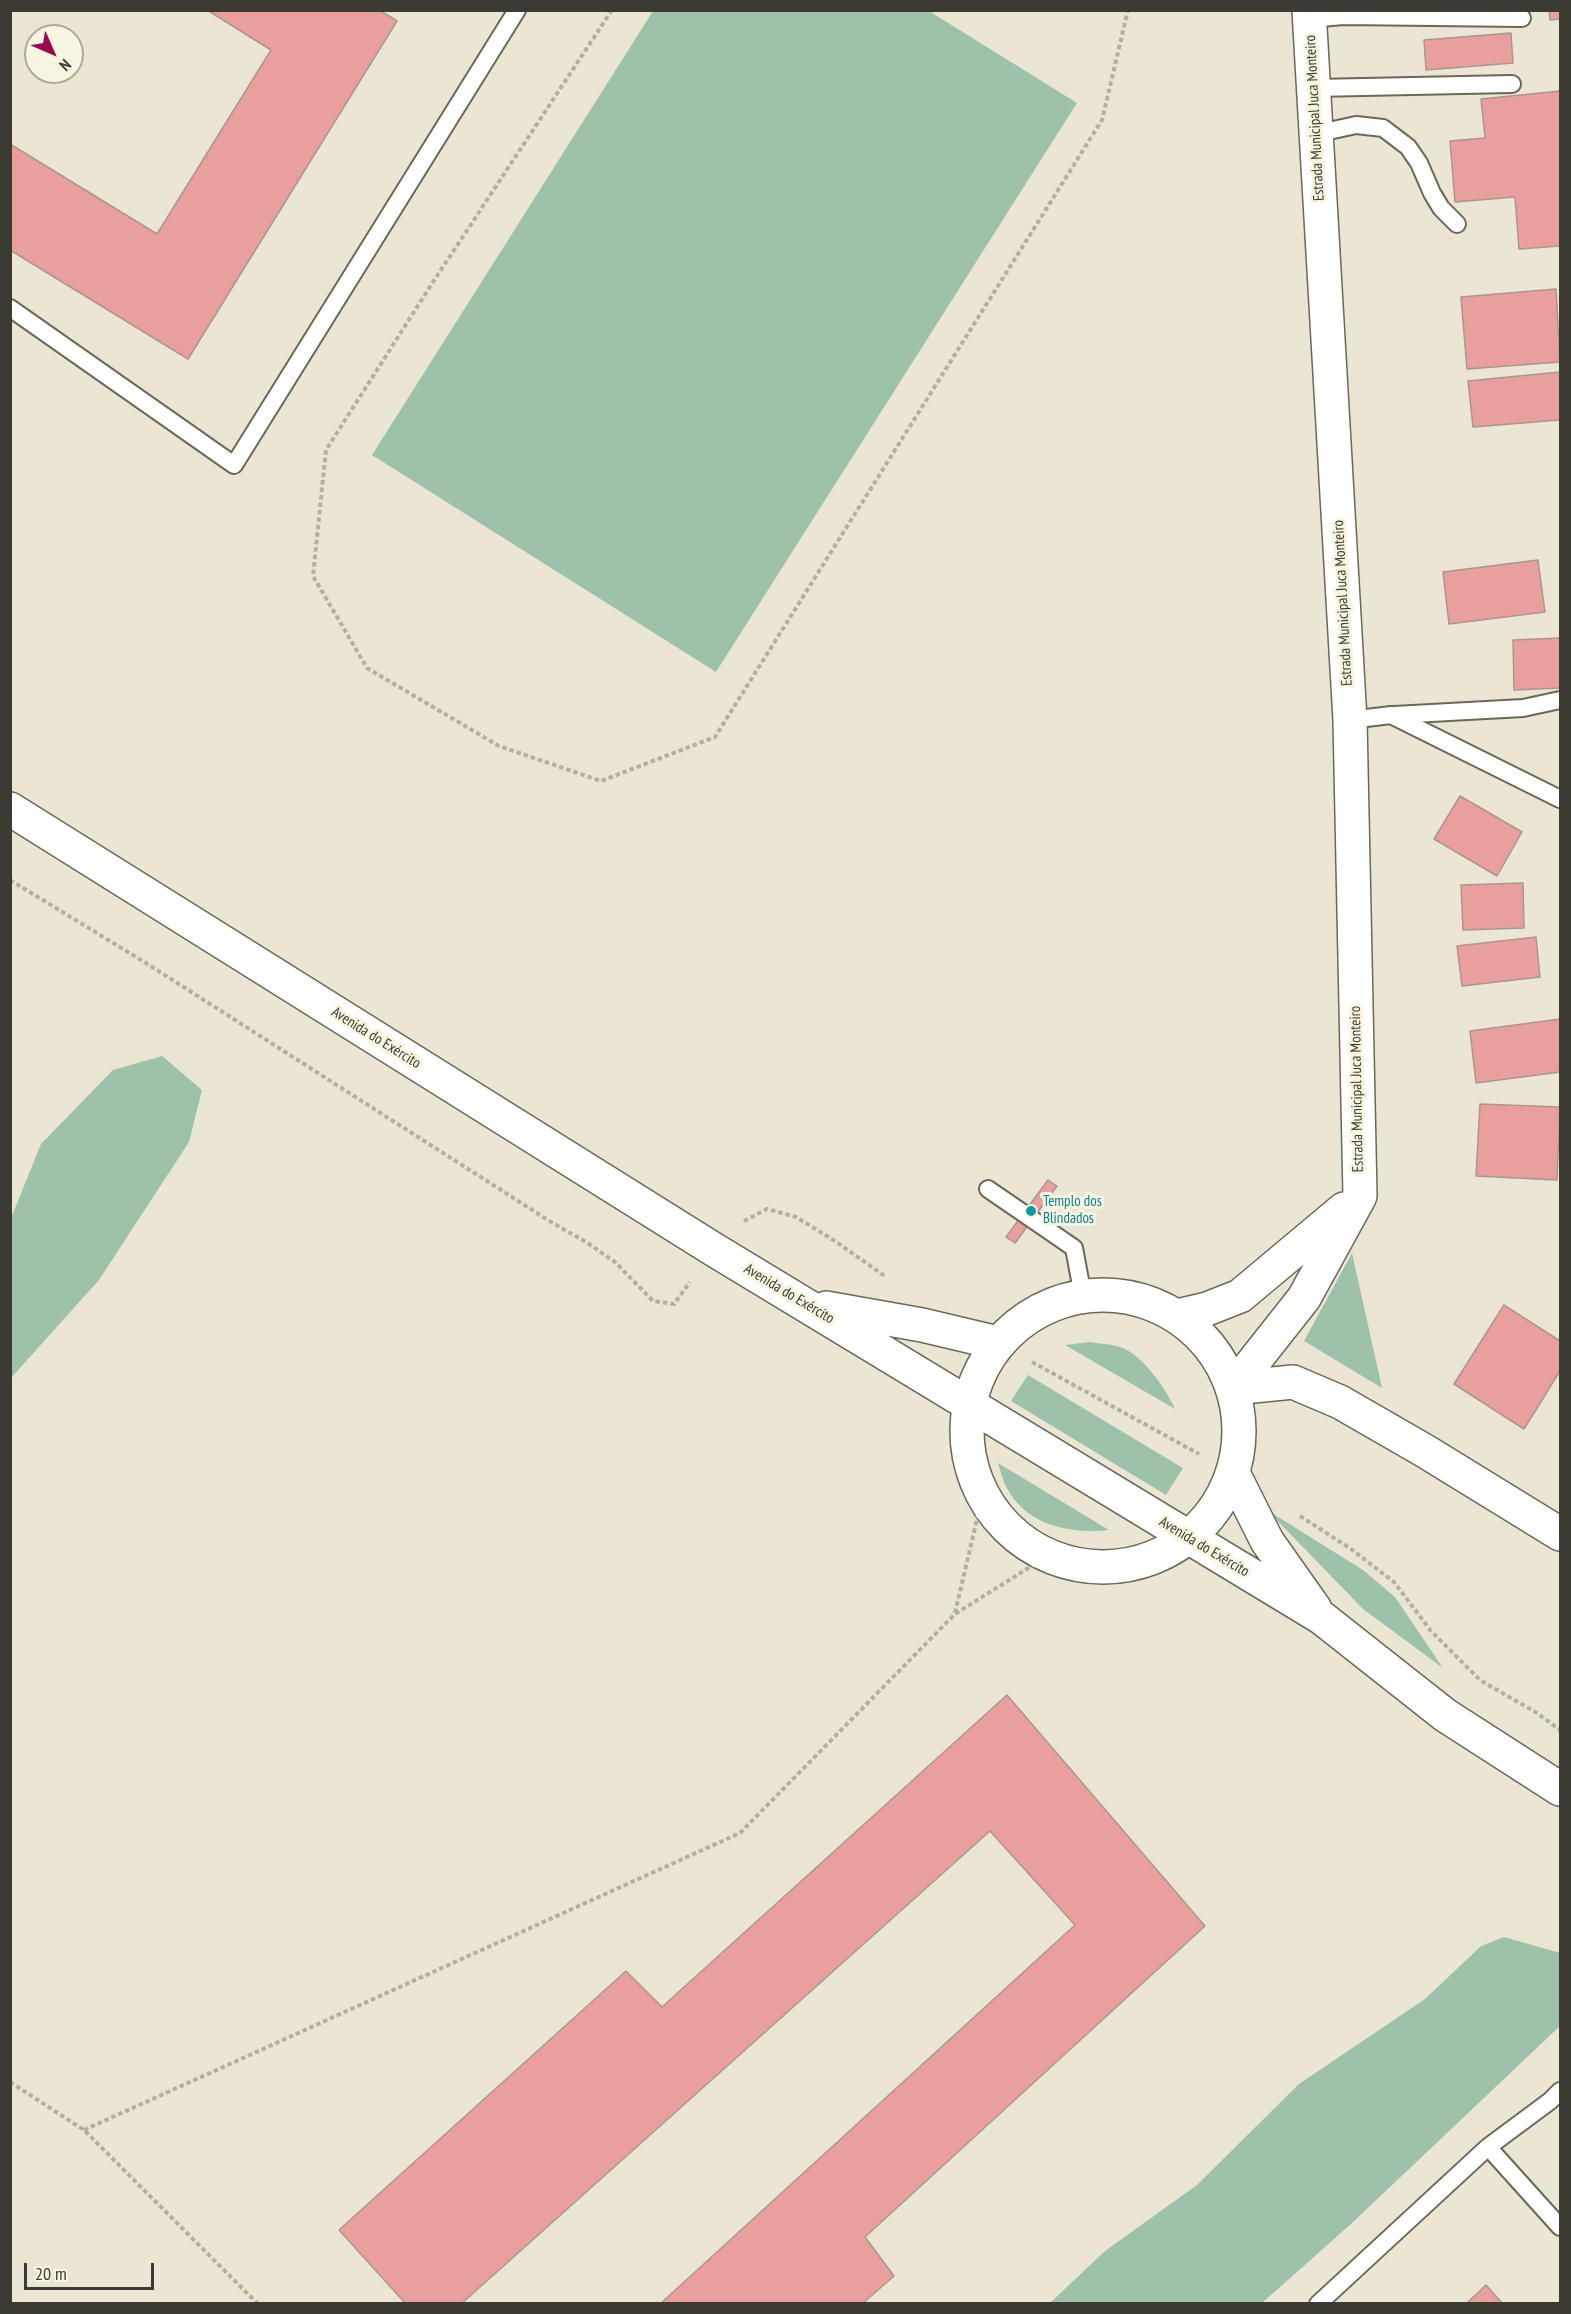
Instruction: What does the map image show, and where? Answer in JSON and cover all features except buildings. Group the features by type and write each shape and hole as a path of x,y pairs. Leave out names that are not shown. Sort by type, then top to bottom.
{"street":[{"name":"Estrada Municipal Juca Monteiro","path":"1309,15 1350,720 1359,1196"},
{"name":"Avenida do Exército","path":"10,809 713,1249 809,1305 1322,1618 1445,1715 1560,1789"},
{"path":"1177,1316 1207,1309 1240,1296 1359,1196"},
{"path":"1233,1388 1304,1298 1359,1196"},
{"path":"1083,1296 1132,1298 1177,1316 1211,1347 1233,1388 1239,1430 1233,1473 1212,1514 1155,1557 1129,1569 1046,1557 1009,1533 982,1498 967,1453 969,1404 980,1372 998,1343 1037,1312 1083,1296"},
{"path":"809,1305 922,1325 998,1343"},
{"path":"1233,1388 1293,1382 1340,1402 1560,1534"},
{"path":"1233,1473 1268,1541 1322,1618"}],"lane":[{"path":"14,315 234,465 517,10"},
{"path":"1309,15 1522,18"},
{"path":"1314,88 1512,84"},
{"path":"1315,134 1356,125 1383,128 1408,147 1419,163 1441,208 1457,224"},
{"path":"1350,720 1391,715 1523,708 1560,700"},
{"path":"1391,715 1560,799"},
{"path":"988,1189 1074,1248 1083,1296"},
{"path":"1318,2304 1488,2147 1557,2102"},
{"path":"1488,2147 1560,2227"}],"path":[{"path":"612,10 433,282 326,450 314,576 367,668 499,746 601,782 716,737 1102,120 1128,10"},
{"path":"955,1614 982,1498"},
{"path":"84,2130 740,1833 955,1614 1046,1557"},
{"path":"10,2082 84,2130 258,2304"}],"green space":[{"path":"653,11 929,11 1077,103 716,672 372,455"},
{"path":"162,1056 202,1090 189,1142 99,1280 11,1378 11,1218 41,1144 113,1070"},
{"path":"1352,1253 1382,1388 1304,1341"},
{"path":"1090,1342 1111,1345 1131,1352 1160,1383 1175,1409 1065,1345"},
{"path":"1028,1375 1183,1468 1166,1495 1011,1401"},
{"path":"998,1463 1109,1530 1066,1529 1039,1520 1017,1502 1006,1487"},
{"path":"1267,1510 1363,1570 1395,1597 1443,1668 1363,1609"},
{"path":"1504,1937 1560,1953 1560,2026 1352,2223 1262,2303 1050,2303 1105,2251 1197,2185 1299,2084 1425,1999 1481,1946"}],"place":[{"name":"Templo dos Blindados","path":"1031,1211"}]}
